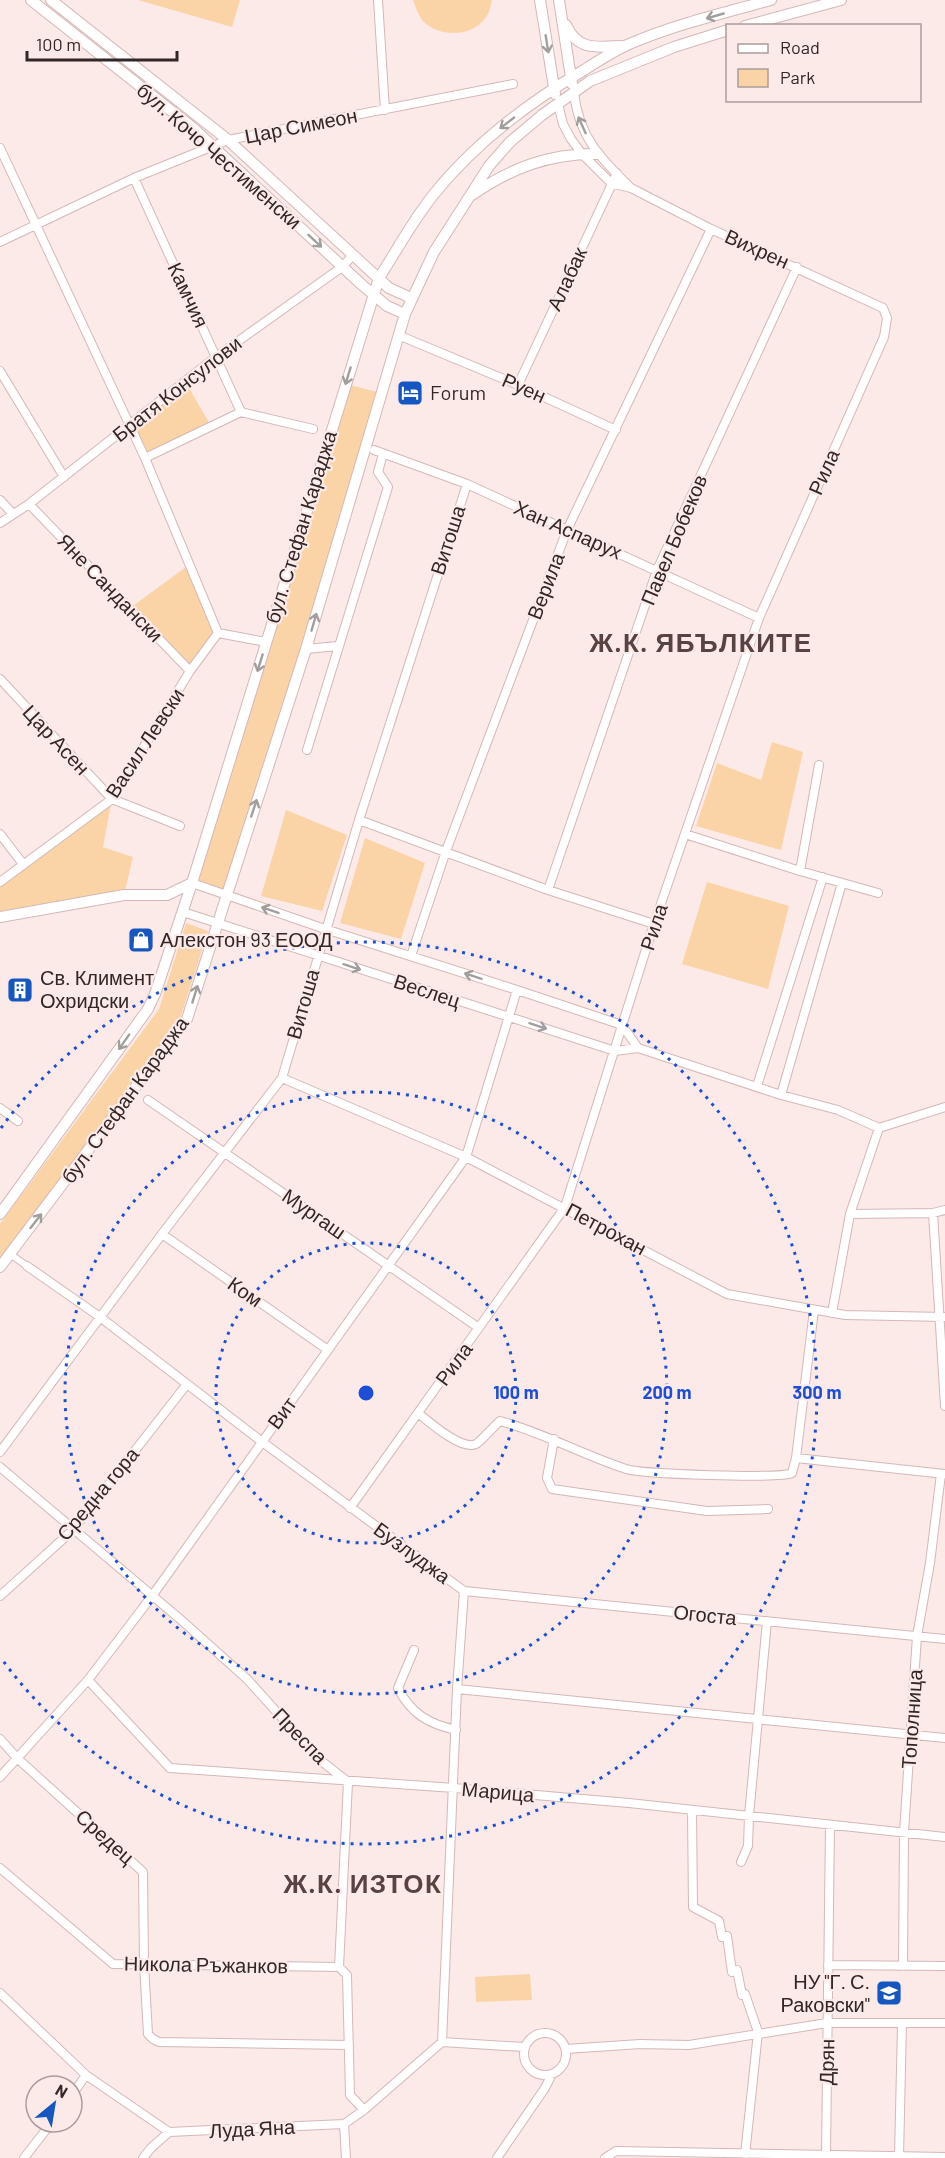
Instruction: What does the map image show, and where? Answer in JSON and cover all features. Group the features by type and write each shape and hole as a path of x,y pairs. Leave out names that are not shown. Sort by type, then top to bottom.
{"street":[{"name":"бул. Кочо Честименски","path":"31,0 213,146 387,306 405,314"},
{"name":"бул. Кочо Честименски","path":"51,0 228,140 389,288 411,298"},
{"path":"378,0 385,110"},
{"path":"540,0 554,89 563,124 582,154 601,175 611,183 632,188"},
{"path":"559,0 576,112 582,128 598,154 632,188"},
{"name":"бул. Стефан Караджа","path":"0,1214 148,1009 158,986 183,912 378,278 433,196 465,159 486,140 554,89 624,46 659,33 771,0"},
{"path":"752,24 841,0"},
{"path":"562,14 572,36 581,44 595,47 624,46"},
{"name":"бул. Стефан Караджа","path":"0,1267 187,1019 306,649 398,335 411,298 435,252 489,166 510,142 542,115 590,81 659,52 726,31"},
{"name":"Цар Симеон","path":"0,242 134,178 228,140 513,84"},
{"path":"0,148 145,458 218,633 266,642"},
{"path":"467,199 495,179 522,166 552,157 598,154"},
{"name":"Алабак","path":"518,385 617,174"},
{"name":"Камчия","path":"134,178 241,412"},
{"name":"Вихрен","path":"632,188 711,228 883,308"},
{"name":"Верила","path":"411,956 446,851 567,530 711,228"},
{"name":"Братя Консулови","path":"0,523 29,504 216,357 342,267 353,255"},
{"name":"Павел Бобеков","path":"548,890 657,570 797,267"},
{"name":"Рила","path":"351,1508 565,1207 654,924 759,618 885,337 887,318 883,308"},
{"name":"Руен","path":"398,335 518,385 616,430"},
{"path":"0,371 64,477"},
{"path":"145,458 241,412 313,429"},
{"name":"Хан Аспарух","path":"374,450 466,484 759,618"},
{"path":"307,750 388,487 378,472 383,453"},
{"name":"Витоша","path":"0,1452 224,1151 282,1078 325,929 466,484"},
{"path":"0,500 13,514"},
{"name":"Яне Сандански","path":"29,504 190,671"},
{"name":"Васил Левски","path":"0,882 112,799 190,671 218,633"},
{"path":"306,649 338,646"},
{"name":"Цар Асен","path":"0,679 112,799 180,826"},
{"path":"800,871 819,765"},
{"path":"359,820 548,890 654,924"},
{"path":"0,834 23,864"},
{"path":"685,834 878,893"},
{"path":"757,1086 823,877"},
{"path":"0,917 124,895 167,895 192,883"},
{"name":"Веслец","path":"192,883 622,1026"},
{"path":"782,1095 842,883"},
{"path":"167,895 183,912"},
{"name":"Веслец","path":"183,912 615,1051 638,1048 782,1095 838,1110 879,1128"},
{"name":"Вит","path":"0,1778 88,1680 152,1596 466,1157 517,990"},
{"path":"622,1026 638,1048"},
{"name":"Петрохан","path":"282,1078 466,1157 727,1294 845,1316 942,1317"},
{"name":"Мургаш","path":"148,1100 479,1328"},
{"path":"832,1313 850,1214 879,1128 945,1107"},
{"path":"0,1108 18,1121"},
{"path":"850,1214 933,1214 945,1210"},
{"path":"933,1214 942,1317 945,1406"},
{"name":"Ком","path":"162,1234 328,1350"},
{"path":"10,1254 27,1266"},
{"name":"Бузлуджа","path":"27,1266 99,1317 261,1442 464,1591 457,1689 442,2042"},
{"path":"418,1413 465,1445 476,1444 500,1421 533,1430 628,1470 787,1476 792,1473 796,1458 814,1310"},
{"name":"Средна гора","path":"0,1596 73,1530 187,1384"},
{"path":"554,1439 547,1478 552,1489 707,1511 768,1509"},
{"path":"796,1458 943,1474"},
{"name":"Преспа","path":"0,1467 180,1619 247,1679 320,1760 348,1782"},
{"name":"Тополница","path":"903,1965 904,1832 917,1636 943,1474"},
{"name":"Огоста","path":"464,1591 945,1639"},
{"path":"741,1862 748,1846 767,1621"},
{"path":"414,1650 398,1689 404,1700 418,1715 436,1726 456,1730"},
{"name":"Марица","path":"88,1680 170,1768 454,1788 945,1837"},
{"path":"457,1689 945,1738"},
{"name":"Средец","path":"0,1739 17,1758 143,1872 144,1964 148,2034 153,2039 159,2042 349,2045"},
{"path":"348,1782 339,1967 347,1975 350,2095 364,2110"},
{"path":"692,1810 693,1907 719,1921 722,1936 727,1936 732,1972 737,1970 742,1995 745,1994 758,2032 745,2155"},
{"name":"Дрян","path":"826,2156 830,1825"},
{"name":"Никола Ръжанков","path":"0,1868 113,1964 339,1967"},
{"path":"828,1965 945,1966"},
{"path":"0,1993 86,2075 169,2132 151,2148 144,2158"},
{"path":"566,2049 640,2044 689,2045 758,2032 827,2023 945,2023"},
{"path":"899,2157 902,2023"},
{"path":"497,2158 545,2088 552,2074 564,2064 566,2049 561,2039 551,2033 540,2032 530,2037 524,2047 523,2056 526,2065 533,2072 542,2075 552,2074"},
{"path":"346,2158 344,2124 364,2110 442,2042 524,2047"},
{"name":"Луда Яна","path":"169,2132 344,2124"},
{"path":"24,2158 43,2134"},
{"path":"605,2158 616,2151 945,2157"}],"green space":[{"path":"138,0 240,0 232,27"},
{"path":"413,0 492,0 489,12 482,22 467,31 448,33 430,27 423,21"},
{"path":"185,381 211,426 145,458 129,425"},
{"path":"346,384 381,393 226,895 192,883"},
{"path":"190,564 218,633 190,671 130,608"},
{"path":"772,742 803,752 781,850 696,826 717,763 761,780"},
{"path":"112,799 103,847 133,857 124,895 0,917 0,882"},
{"path":"286,810 347,835 322,911 261,896"},
{"path":"365,838 425,863 401,939 340,923"},
{"path":"707,882 789,906 768,989 682,964"},
{"path":"186,923 208,931 180,1019 0,1259 0,1224 159,1009"},
{"path":"530,1974 532,2000 476,2002 475,1977"}],"place":[{"name":"Forum","path":"410,393"},
{"name":"Алекстон 93 ЕООД","path":"141,940"},
{"name":"Св. Климент Охридски","path":"20,990"},
{"name":"НУ \"Г. С. Раковски\"","path":"889,1993"}],"district":[{"name":"Ж.К. ЯБЪЛКИТЕ","path":"701,643"},
{"name":"Ж.К. ИЗТОК","path":"363,1884"}]}
